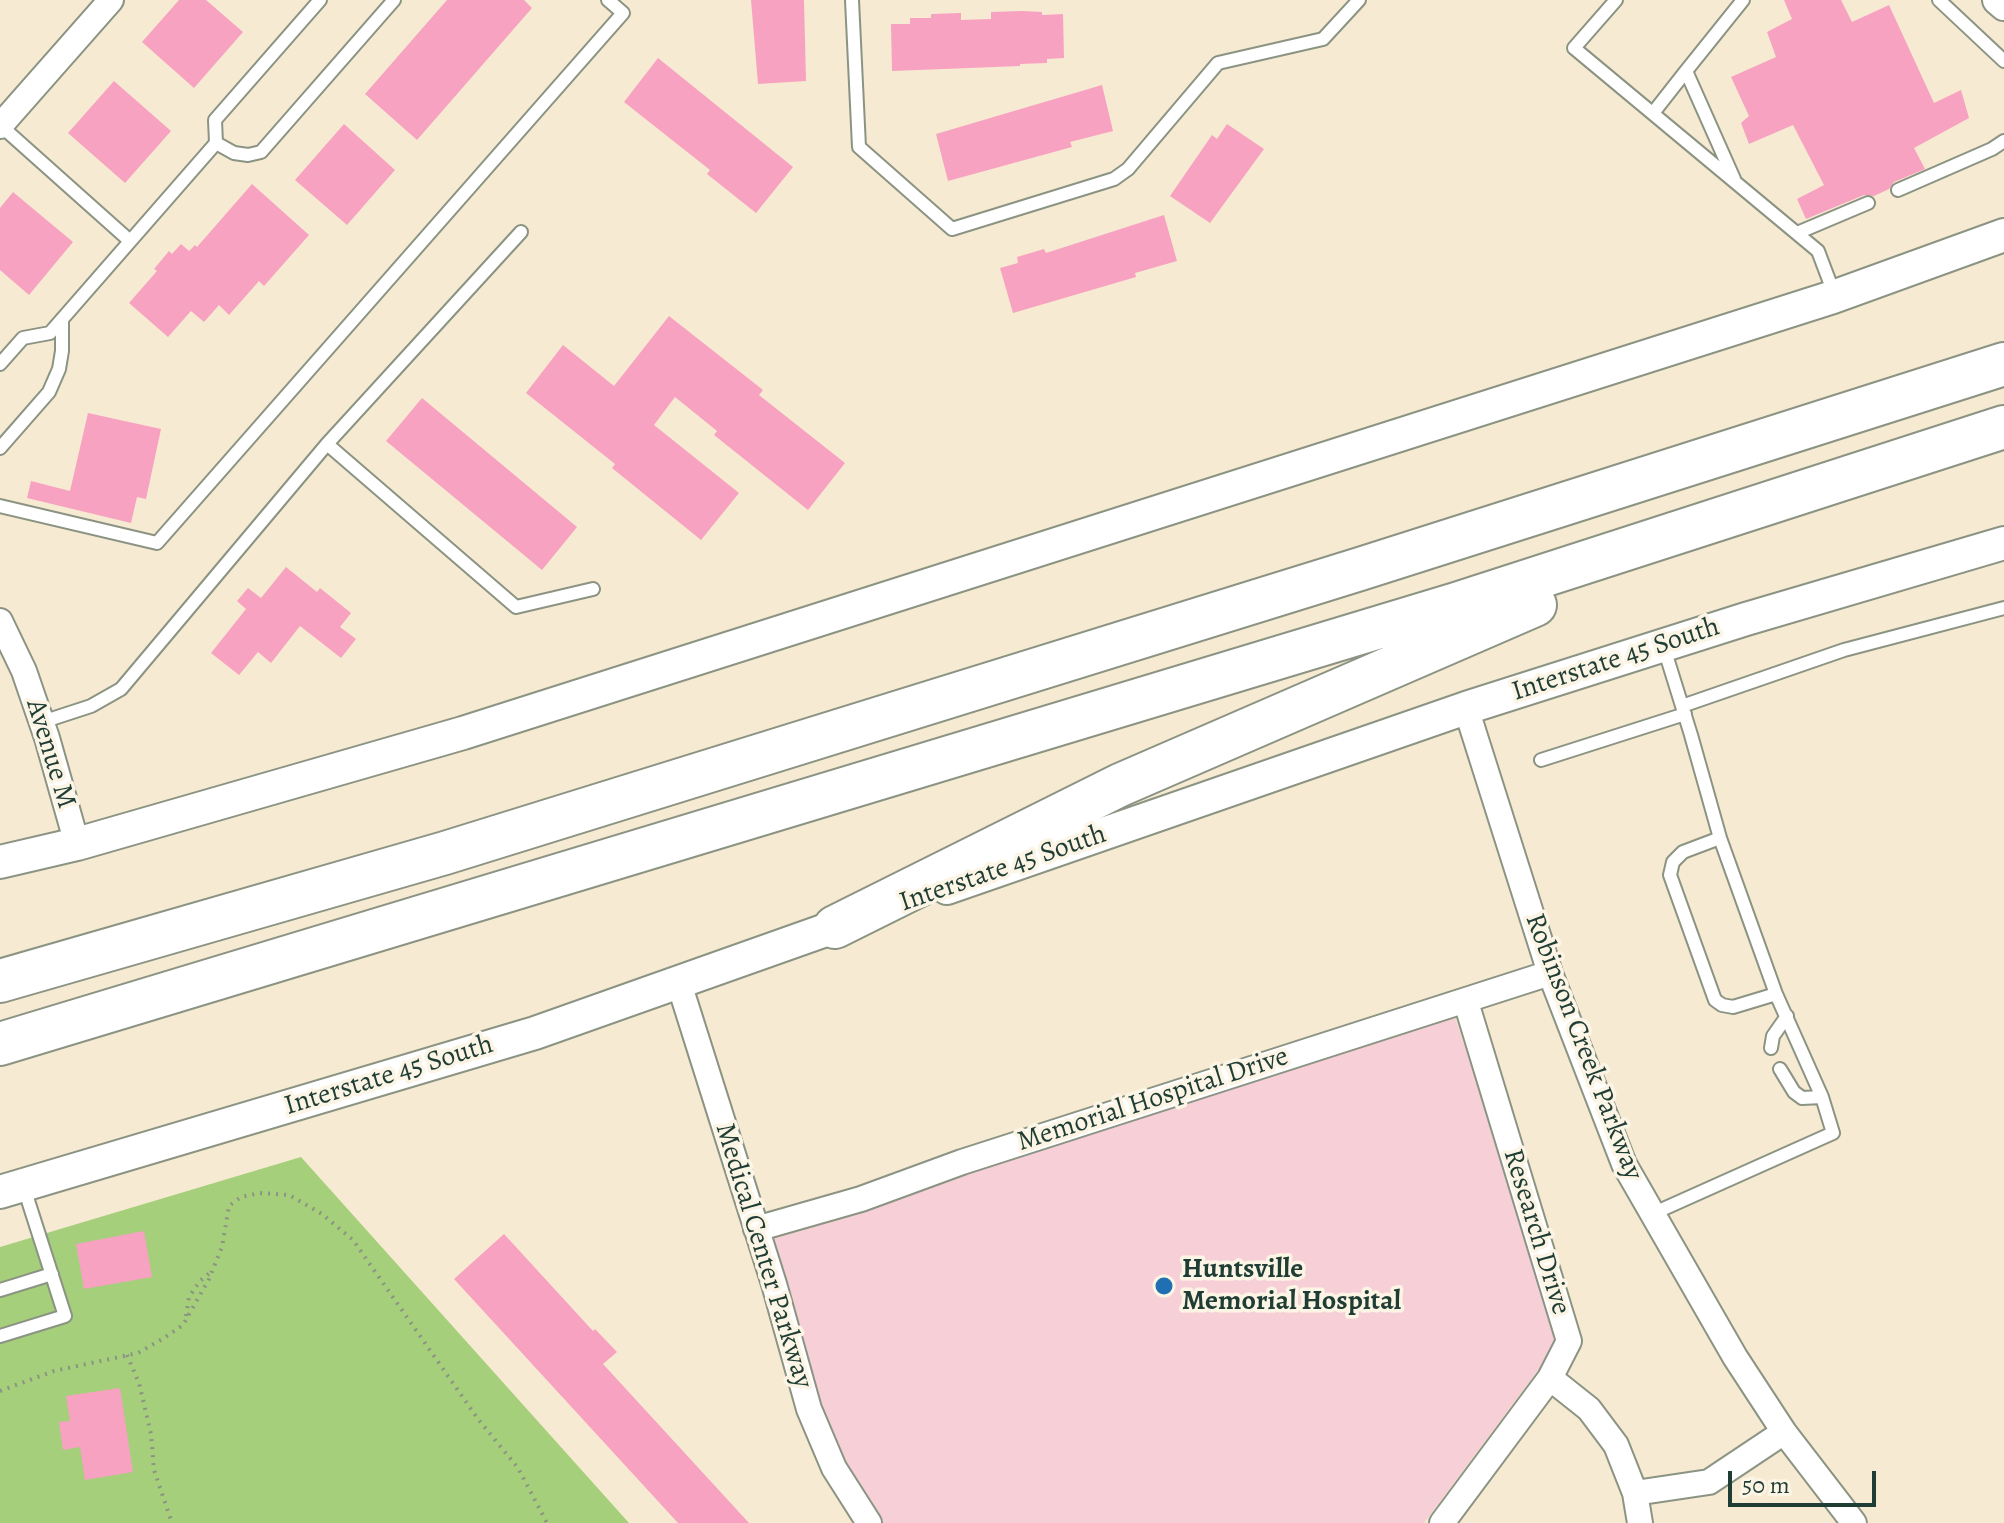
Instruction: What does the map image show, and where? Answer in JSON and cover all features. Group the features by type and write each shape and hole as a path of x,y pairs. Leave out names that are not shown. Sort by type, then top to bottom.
{"highway":[{"path":"0,981 445,853 1360,569 2004,364"},
{"path":"0,1044 1456,604 2004,427"},
{"path":"835,927 1120,785 1439,645 1692,539 1939,460 2004,435"}],"main road":[{"path":"0,862 77,844 463,733 1835,296 2004,235"},
{"name":"Interstate 45 South","path":"11,1188 535,1033 678,980 1466,708 1663,645 2004,543"}],"street":[{"path":"0,126 111,0"},
{"path":"1997,0 2004,6"},
{"name":"Avenue M","path":"0,621 24,671 42,722 77,844"},
{"name":"Robinson Creek Parkway","path":"1466,708 1550,973 1624,1164 1735,1357 1784,1432 1854,1523"},
{"name":"Memorial Hospital Drive","path":"756,1229 861,1199 962,1162 1550,973"},
{"name":"Medical Center Parkway","path":"678,980 809,1409 834,1468 869,1523"},
{"name":"Research Drive","path":"1442,1523 1550,1378 1569,1341 1466,1002"},
{"path":"1550,1378 1589,1409 1616,1445 1635,1493 1640,1523"},
{"path":"1635,1493 1709,1482 1784,1432"}],"lane":[{"path":"0,364 23,338 50,333 216,143 215,120 320,0"},
{"path":"216,143 234,153 248,155 261,152 394,0"},
{"path":"0,506 157,543 623,13 608,0"},
{"path":"852,0 859,147 952,229 1114,179 1128,169 1218,63 1323,39 1359,0"},
{"path":"1616,0 1574,48 1818,251 1835,296"},
{"path":"1653,113 1743,0"},
{"path":"1939,0 2004,61"},
{"path":"1686,71 1735,182"},
{"path":"0,126 130,241"},
{"path":"1898,190 2004,141"},
{"path":"1797,233 1868,203"},
{"path":"42,722 91,706 121,689 327,444 521,232"},
{"path":"0,448 49,392 59,369 62,319"},
{"path":"327,444 516,607 593,589"},
{"path":"1541,760 1844,650 2004,608"},
{"path":"1652,1214 1833,1133 1822,1097 1776,994 1720,838 1663,645"},
{"path":"1720,838 1683,852 1673,862 1670,875 1715,1000 1733,1007 1776,994"},
{"path":"1771,1048 1773,1036 1787,1016"},
{"path":"1780,1069 1794,1092 1802,1098 1822,1097"},
{"path":"0,1336 65,1316 52,1274 11,1188"},
{"path":"0,1290 52,1274"}],"path":[{"path":"0,1391 54,1371 138,1353 164,1338 183,1325 213,1270 222,1247 229,1206 241,1197 260,1193 289,1195 322,1214 353,1240 478,1419 518,1468 547,1523"},
{"path":"127,1355 139,1383 151,1434 154,1470 172,1523"}],"shaded area":[{"name":"Huntsville Memorial Hospital","path":"1455,1017 1562,1338 1424,1523 882,1523 861,1496 822,1417 768,1233"}],"green space":[{"path":"301,1157 629,1523 0,1523 0,1247"}],"building":[{"path":"179,0 206,0 243,32 194,88 142,42"},
{"path":"447,0 524,0 532,8 417,140 365,94"},
{"path":"751,0 804,0 806,81 758,84"},
{"path":"1784,0 1841,0 1852,22 1889,5 1934,103 1961,90 1969,118 1914,148 1925,169 1894,182 1889,189 1874,196 1864,195 1806,219 1797,199 1824,185 1793,125 1749,144 1741,123 1749,116 1731,77 1776,57 1767,32 1792,19"},
{"path":"991,12 1042,12 1042,15 1063,14 1064,58 1020,66 892,71 891,24 910,24 910,18 931,18 931,14 961,13 961,20 991,19"},
{"path":"658,58 793,167 756,213 707,174 710,170 624,102"},
{"path":"114,81 171,131 125,183 68,133"},
{"path":"1102,85 1113,131 1070,142 1072,147 948,181 936,134"},
{"path":"344,124 395,170 347,225 295,180"},
{"path":"1227,124 1264,149 1210,223 1170,196 1212,135 1217,139"},
{"path":"252,184 309,235 264,286 259,281 229,315 219,305 204,322 191,311 168,337 129,303 157,271 154,269 169,251 172,254 181,244 189,251 195,245 197,247"},
{"path":"13,192 73,242 29,295 0,270 0,208"},
{"path":"1164,215 1177,261 1135,273 1136,277 1013,313 1000,268 1018,263 1017,257 1044,249 1046,253"},
{"path":"669,316 763,390 759,395 845,463 808,510 714,435 717,431 675,397 654,425 739,493 701,540 612,468 615,464 526,393 563,345 614,386"},
{"path":"422,398 577,527 542,570 386,441"},
{"path":"88,413 161,429 146,499 137,497 131,523 27,498 31,481 70,491"},
{"path":"286,567 317,592 320,588 351,613 340,627 356,639 341,658 300,626 271,663 258,652 239,675 211,653 246,609 237,601 248,588 261,598"},
{"path":"144,1231 152,1277 84,1289 76,1244"},
{"path":"504,1234 593,1331 595,1329 617,1352 603,1364 749,1523 678,1523 454,1279"},
{"path":"120,1388 133,1472 85,1480 80,1447 63,1450 59,1422 70,1421 66,1396"}],"place":[{"name":"Huntsville Memorial Hospital","path":"1164,1286"}]}
